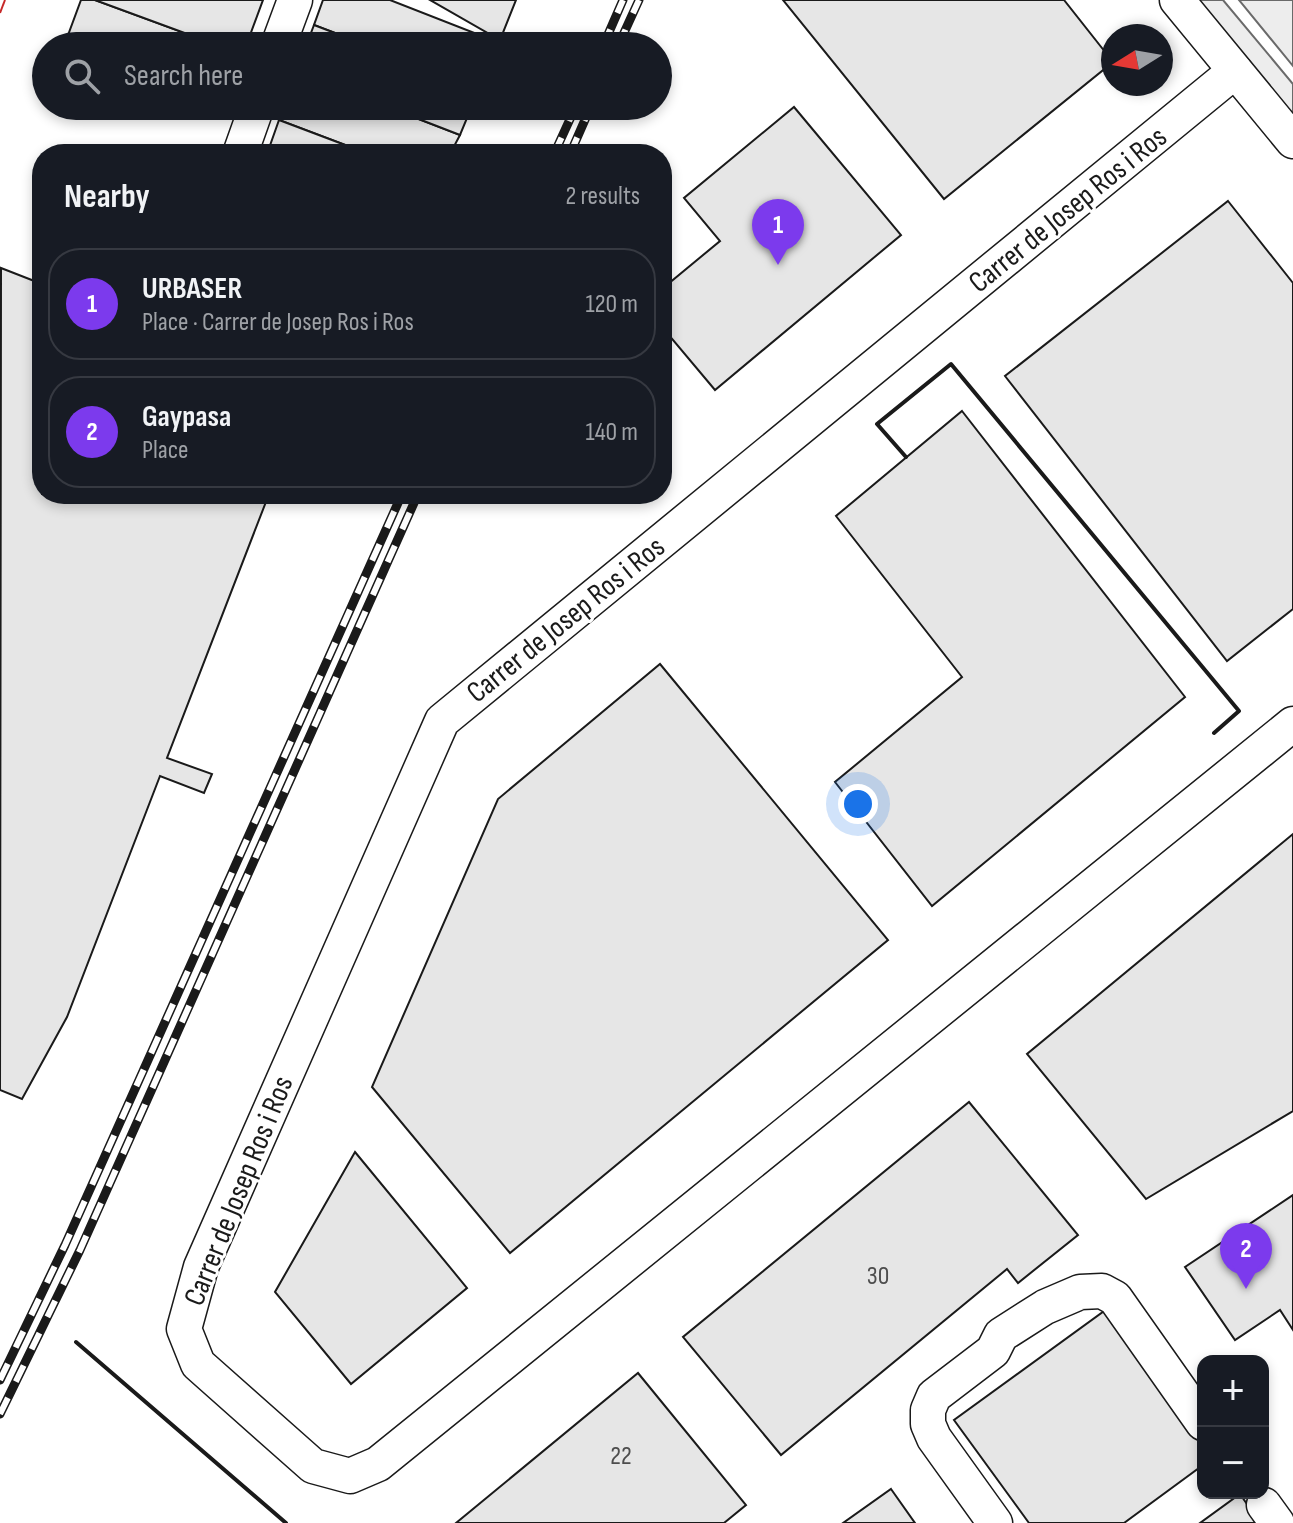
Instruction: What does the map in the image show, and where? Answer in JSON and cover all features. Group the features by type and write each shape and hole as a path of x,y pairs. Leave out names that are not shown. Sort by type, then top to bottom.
{"street":[{"path":"283,32 295,0"},
{"path":"1177,0 1293,141"},
{"name":"Carrer de Josep Ros i Ros","path":"1235,71 442,721 201,1267 184,1329 198,1364 313,1466 350,1476 378,1464 1293,724"},
{"path":"244,144 252,120"},
{"path":"995,1523 934,1438 928,1424 928,1410 934,1396 993,1351 1001,1335 1045,1307 1080,1292 1102,1291 1115,1298 1197,1414"}],"shaded area":[{"path":"1196,0 1223,0 1293,84 1293,117"},
{"path":"1239,0 1293,0 1293,66"}],"building":[{"path":"81,0 95,0 182,32 69,32"},
{"path":"95,0 263,0 251,32 182,32"},
{"path":"323,0 390,0 472,32 332,32 314,25"},
{"path":"430,0 516,0 503,32 486,32"},
{"path":"783,0 1064,0 1101,47 1101,72 944,199"},
{"path":"314,25 332,32 311,32"},
{"path":"794,107 901,235 715,390 672,339 672,281 720,241 684,198"},
{"path":"279,120 421,120 460,135 455,144 343,144"},
{"path":"279,120 343,144 271,144"},
{"path":"421,120 466,120 460,135"},
{"path":"1228,201 1293,283 1293,609 1227,661 1005,376"},
{"path":"1,268 32,280 32,504 265,504 167,758 212,774 204,793 160,776 67,1017 22,1099 0,1090"},
{"path":"962,411 1185,697 932,906 835,782 962,677 836,516"},
{"path":"660,664 888,940 510,1253 372,1087 498,799"},
{"path":"1293,834 1293,1111 1146,1199 1027,1054"},
{"path":"969,1102 1078,1235 1018,1283 1007,1269 781,1455 683,1337"},
{"path":"355,1152 467,1288 351,1384 275,1292"},
{"path":"1293,1195 1293,1330 1280,1310 1235,1340 1185,1267"},
{"path":"1107,1309 1197,1434 1197,1469 1124,1523 1029,1523 954,1420"},
{"path":"638,1373 746,1505 724,1523 456,1523"},
{"path":"891,1489 915,1523 843,1523"},
{"path":"1233,1499 1243,1499 1260,1523 1200,1523"}],"railway":[{"path":"609,32 623,0"},
{"path":"624,32 639,0"},
{"path":"559,144 570,120"},
{"path":"574,144 585,120"},
{"path":"0,1380 65,1245 398,504"},
{"path":"0,1414 80,1250 414,504"}],"wall":[{"path":"906,457 877,424 951,364 1239,711 1214,733"},
{"path":"76,1342 286,1523"}],"power":[{"path":"0,13 5,0"}],"place":[{"name":"URBASER","path":"778,265"},
{"name":"Gaypasa","path":"1246,1289"}]}
